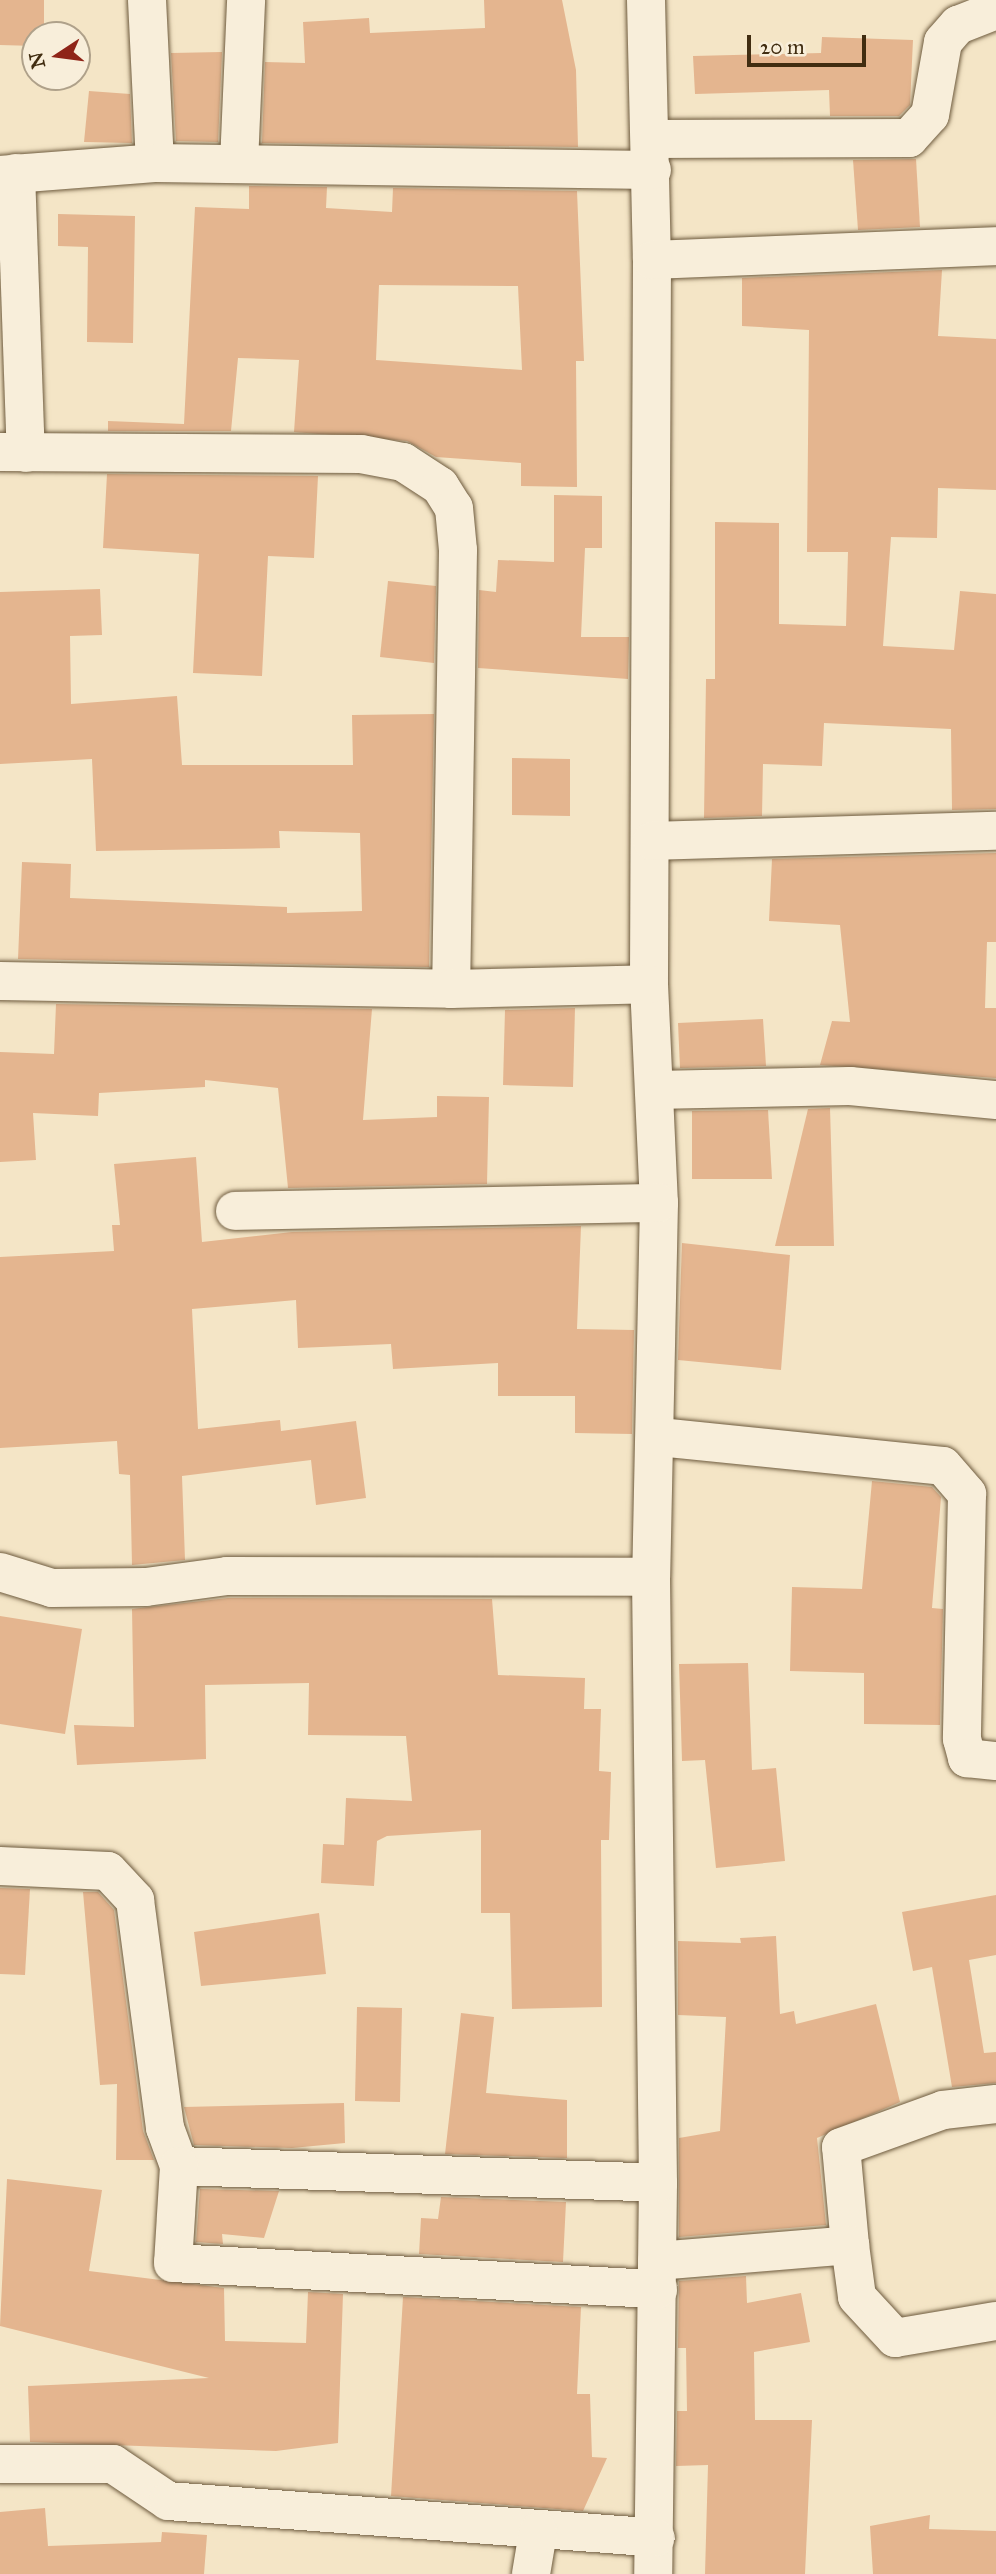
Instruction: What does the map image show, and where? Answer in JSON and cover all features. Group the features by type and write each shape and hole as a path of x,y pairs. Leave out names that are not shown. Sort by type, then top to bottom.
{"street":[{"path":"146,0 155,163"},
{"path":"239,163 246,0"},
{"path":"0,2464 113,2464 167,2501 538,2532 655,2556 658,2183 652,1577 659,1437 659,1203 649,984 652,841 652,260 646,0"},
{"path":"451,989 458,550 454,508 440,486 403,462 360,454 13,452 8,174 155,163 651,154 909,138 930,116 943,42 958,25 996,10"},
{"path":"652,260 996,246"},
{"path":"652,841 996,831"},
{"path":"0,981 451,989 649,984"},
{"path":"654,1090 850,1086 996,1100"},
{"path":"235,1211 659,1203"},
{"path":"659,1437 943,1466 967,1494 962,1739 967,1758 996,1761"},
{"path":"0,1572 52,1588 146,1587 227,1576 652,1577"},
{"path":"0,1866 108,1871 135,1900 165,2128 179,2166 173,2263 657,2275 850,2245"},
{"path":"996,2104 943,2109 841,2147 857,2297 895,2338 996,2321"},
{"path":"179,2166 658,2183"},
{"path":"531,2574 538,2532"}],"building":[{"path":"0,0 44,0 44,21 21,21 21,46 0,45"},
{"path":"484,0 562,0 576,70 578,147 262,143 265,62 305,63 303,22 369,18 370,33 485,28"},
{"path":"822,37 913,40 910,105 899,116 830,116 829,90 695,94 693,56 821,53"},
{"path":"222,52 218,142 176,141 171,53"},
{"path":"89,91 130,94 132,143 84,142"},
{"path":"916,159 920,227 858,230 853,160"},
{"path":"249,186 327,187 326,208 392,212 393,188 577,191 584,361 576,361 577,487 521,486 521,463 436,457 407,441 294,432 299,360 238,358 231,431 108,431 108,421 184,424 195,207 249,209","holes":["379,285 518,286 522,370 376,360"]},
{"path":"58,214 135,216 133,343 87,342 88,247 58,246"},
{"path":"942,270 938,336 996,339 996,490 938,488 937,538 891,537 883,646 954,650 960,591 996,594 996,809 952,810 951,729 824,723 822,766 763,764 762,816 704,818 706,679 715,679 715,522 779,523 779,624 846,626 848,552 807,552 809,330 742,326 742,278"},
{"path":"107,474 318,476 314,558 268,556 262,676 193,673 199,554 103,548"},
{"path":"554,495 602,496 602,548 585,548 581,637 629,637 628,679 478,668 479,590 496,592 498,560 554,562"},
{"path":"388,581 436,586 434,663 380,657"},
{"path":"100,589 102,635 70,636 71,704 177,696 182,765 353,765 352,715 434,714 429,967 18,959 22,862 71,864 70,898 287,907 287,913 362,911 360,833 279,831 280,848 96,851 92,759 0,764 0,592"},
{"path":"512,758 570,759 570,816 512,815"},
{"path":"996,853 996,942 987,942 985,1008 996,1008 996,1078 820,1065 832,1021 850,1022 840,925 769,921 772,859"},
{"path":"56,1004 372,1009 363,1120 437,1117 437,1096 489,1097 487,1184 288,1188 278,1088 205,1080 205,1087 99,1093 98,1116 33,1113 36,1160 0,1162 0,1052 54,1054"},
{"path":"575,1008 573,1087 503,1085 505,1010"},
{"path":"763,1019 766,1066 680,1068 678,1023"},
{"path":"830,1108 834,1246 775,1246 808,1109"},
{"path":"768,1110 772,1179 692,1179 692,1111"},
{"path":"196,1157 202,1242 292,1232 581,1226 577,1329 634,1330 632,1434 575,1433 575,1396 498,1396 498,1363 393,1369 391,1344 298,1348 296,1300 192,1309 198,1429 280,1420 281,1431 356,1421 366,1498 316,1505 311,1460 182,1476 185,1560 132,1565 130,1475 119,1474 117,1441 0,1448 0,1257 114,1251 112,1225 120,1225 114,1164"},
{"path":"682,1243 790,1255 781,1370 678,1360"},
{"path":"872,1481 932,1487 941,1497 932,1608 943,1609 940,1725 864,1724 864,1673 790,1671 792,1587 862,1589"},
{"path":"228,1598 492,1599 498,1675 585,1678 584,1709 601,1709 599,1771 611,1772 609,1840 601,1840 602,2007 512,2009 510,1913 481,1913 481,1830 387,1836 377,1841 374,1886 321,1883 323,1844 344,1845 346,1798 412,1801 406,1736 308,1735 309,1683 205,1685 206,1759 77,1765 74,1725 134,1727 132,1609"},
{"path":"0,1616 82,1629 65,1734 0,1724"},
{"path":"748,1663 752,1770 776,1768 785,1861 716,1868 705,1760 682,1761 679,1664"},
{"path":"0,1888 30,1889 25,1975 0,1974"},
{"path":"83,1892 98,1892 114,1910 143,2131 154,2160 116,2160 117,2084 100,2085"},
{"path":"996,1895 996,1955 969,1960 984,2053 996,2052 996,2083 952,2087 932,1967 913,1971 902,1912"},
{"path":"319,1913 326,1974 201,1986 194,1932"},
{"path":"776,1936 780,2014 794,2011 796,2024 876,2004 900,2102 817,2138 826,2225 679,2237 679,2138 720,2131 726,2017 678,2015 678,1941 741,1943 740,1938"},
{"path":"357,2007 402,2008 400,2102 355,2101"},
{"path":"461,2013 494,2017 486,2093 567,2100 567,2158 445,2154"},
{"path":"344,2103 345,2143 292,2148 194,2145 184,2107"},
{"path":"7,2179 102,2190 89,2271 224,2288 225,2341 306,2343 308,2292 343,2294 338,2443 276,2451 30,2442 28,2386 209,2378 0,2326"},
{"path":"200,2189 279,2191 264,2238 222,2234 223,2244 196,2242"},
{"path":"441,2197 566,2202 563,2262 419,2254 421,2218 438,2219"},
{"path":"746,2276 747,2303 801,2293 810,2342 754,2352 755,2420 812,2420 805,2574 705,2574 708,2465 676,2466 677,2411 687,2411 686,2348 678,2348 679,2281"},
{"path":"403,2297 581,2307 577,2394 590,2394 592,2457 607,2458 583,2511 391,2496"},
{"path":"45,2508 48,2546 161,2542 162,2532 207,2535 204,2574 0,2574 0,2512"},
{"path":"930,2515 929,2529 996,2531 996,2574 873,2574 870,2526"}]}
